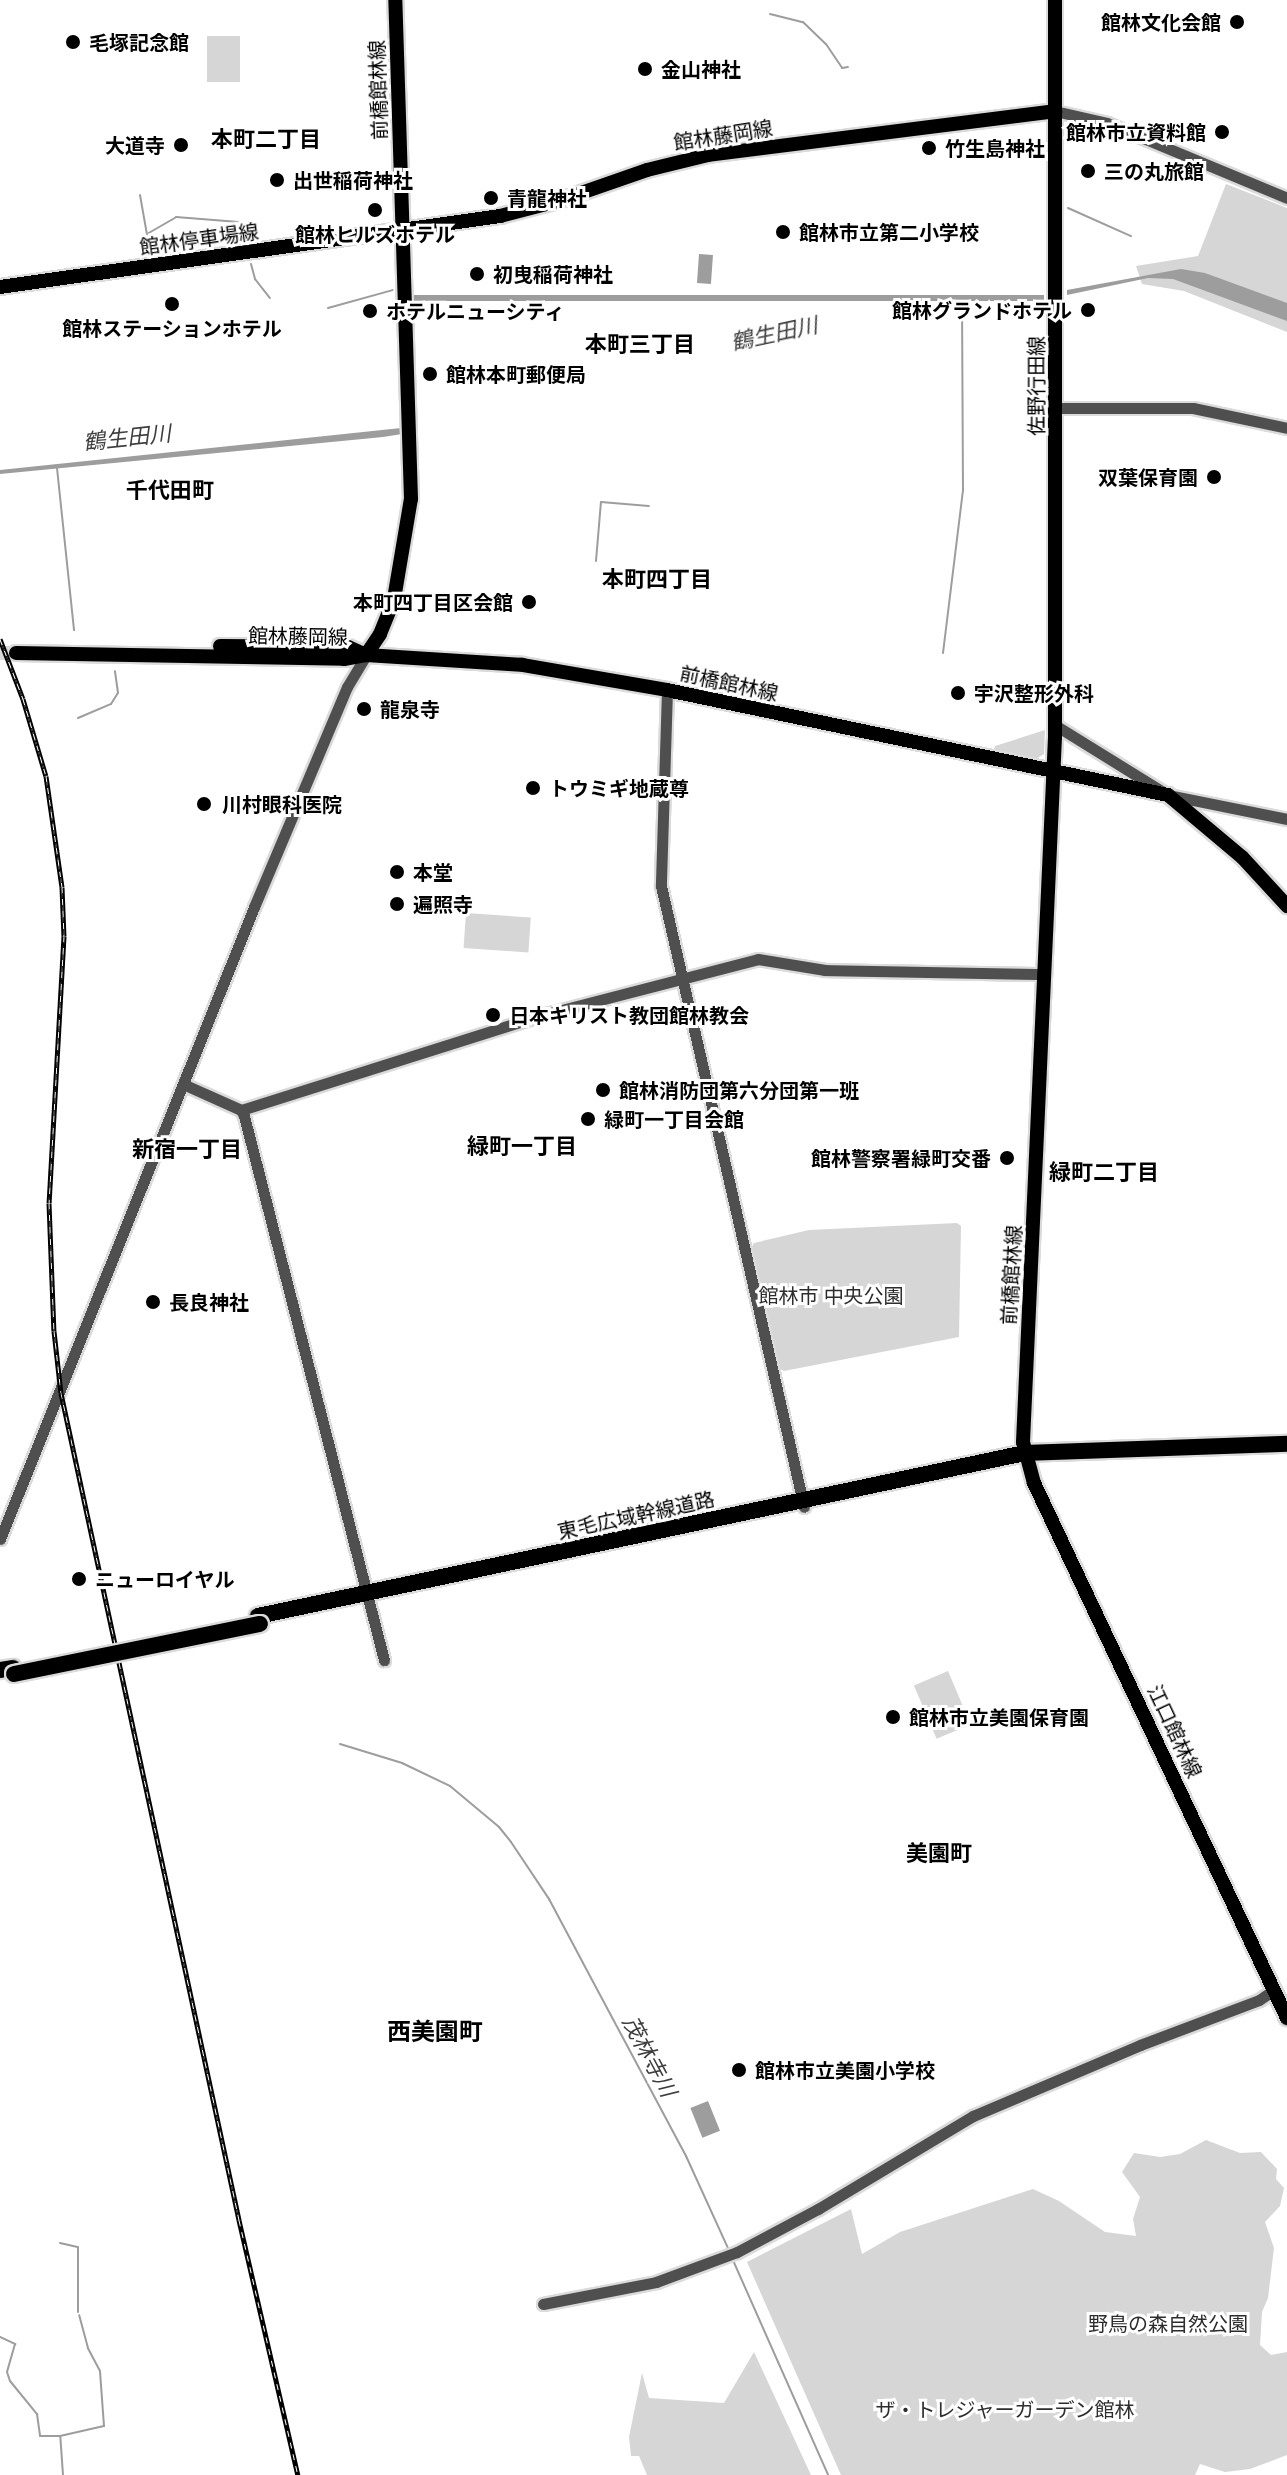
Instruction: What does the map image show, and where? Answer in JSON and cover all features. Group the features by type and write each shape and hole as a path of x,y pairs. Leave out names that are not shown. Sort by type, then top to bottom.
{"highway":[{"name":"東毛広域幹線道路","path":"7,1673 1026,1457 1287,1444"},
{"name":"東毛広域幹線道路","path":"1026,1457 1287,1453"}],"main road":[{"name":"前橋館林線","path":"366,655 380,634 394,599 408,528 411,472 395,0"},
{"name":"佐野行田線","path":"1053,773 1055,0"},
{"name":"館林藤岡線","path":"403,230 531,209 616,179 708,155 1055,111"},
{"name":"館林停車場線","path":"0,287 403,230"},
{"name":"館林藤岡線","path":"14,649 344,659 366,655"},
{"name":"前橋館林線","path":"366,655 523,665 667,690 1053,773 1026,1457"},
{"path":"1053,773 1168,795 1242,857 1287,906"},
{"name":"江口館林線","path":"1026,1457 1287,2018"}],"street":[{"path":"1055,111 1107,123 1287,198"},
{"path":"1056,408 1193,408 1287,428"},
{"path":"0,1539 347,687 366,655"},
{"path":"667,690 661,886 803,1504"},
{"path":"1055,725 1168,795 1287,819"},
{"path":"183,1084 241,1110 546,1014 758,959 825,970 1043,974"},
{"path":"241,1110 384,1660"},
{"path":"543,2304 656,2282 737,2252 818,2209 973,2116 1228,2005 1274,1990"}],"green space":[{"path":"207,36 240,36 240,82 207,82"},
{"path":"1226,184 1287,208 1287,332 1184,291 1142,284 1136,266 1198,256"},
{"path":"1045,730 1044,754 1036,759 994,750 995,746"},
{"path":"466,913 531,918 528,952 464,948"},
{"name":"館林市 中央公園","path":"957,1223 961,1226 959,1337 784,1371 779,1368 751,1248 754,1243 809,1230"},
{"path":"948,1671 971,1724 937,1739 914,1685"},
{"name":"野鳥の森自然公園","path":"1206,2140 1240,2153 1261,2152 1277,2169 1276,2179 1284,2188 1280,2206 1265,2222 1274,2248 1268,2298 1262,2312 1260,2345 1271,2355 1287,2352 1287,2455 1250,2469 1225,2472 1200,2464 1195,2475 841,2475 747,2262 851,2209 862,2254 900,2232 1033,2189 1059,2201 1105,2232 1136,2236 1133,2219 1140,2197 1122,2172 1134,2153 1160,2157 1180,2154"},
{"path":"754,2352 811,2475 647,2475 639,2456 631,2456 629,2437 642,2373 649,2398 724,2403"}],"shaded area":[{"path":"699,254 713,255 711,284 697,283"},
{"path":"1181,269 1205,273 1287,303 1287,321 1173,279 1148,278 1067,295 1067,290"},
{"path":"404,295 1044,295 1044,301 404,301"},
{"path":"401,428 402,434 383,437 0,474 0,470"},
{"path":"708,2101 720,2131 702,2138 690,2108"}],"waterway":[{"path":"770,14 803,22 826,44 842,68 848,67"},
{"path":"140,195 147,234 176,217 239,222"},
{"path":"1068,208 1131,236"},
{"path":"251,264 255,279 270,298"},
{"path":"328,308 393,290"},
{"path":"943,653 963,491 962,315"},
{"path":"57,468 74,630"},
{"path":"596,561 601,502 649,506"},
{"path":"78,718 111,704 118,693 115,671"},
{"name":"茂林寺川","path":"340,1744 402,1763 450,1786 499,1827 511,1842 549,1899 686,2156 728,2248"},
{"path":"60,2243 78,2247 78,2312"},
{"name":"茂林寺川","path":"732,2258 828,2475"},
{"path":"63,2475 60,2436 104,2426 100,2371 88,2348 79,2315"},
{"path":"0,2337 15,2344 7,2372 10,2381 37,2414 40,2436 60,2436"}],"tunnel":[{"path":"0,653 16,653"}],"railway":[{"path":"0,639 23,699 46,776 62,887 64,936 49,1203 54,1331 61,1393 239,2220 298,2475"}],"place":[{"name":"館林文化会館","path":"1237,22"},
{"name":"毛塚記念館","path":"73,42"},
{"name":"金山神社","path":"645,69"},
{"name":"館林市立資料館","path":"1222,132"},
{"name":"大道寺","path":"181,145"},
{"name":"竹生島神社","path":"929,148"},
{"name":"三の丸旅館","path":"1088,171"},
{"name":"出世稲荷神社","path":"277,180"},
{"name":"青龍神社","path":"491,198"},
{"name":"館林ヒルズホテル","path":"375,210"},
{"name":"館林市立第二小学校","path":"783,232"},
{"name":"初曳稲荷神社","path":"477,274"},
{"name":"館林ステーションホテル","path":"172,304"},
{"name":"館林グランドホテル","path":"1088,310"},
{"name":"ホテルニューシティ","path":"370,311"},
{"name":"館林本町郵便局","path":"430,374"},
{"name":"双葉保育園","path":"1214,477"},
{"name":"本町四丁目区会館","path":"529,602"},
{"name":"宇沢整形外科","path":"958,693"},
{"name":"龍泉寺","path":"364,709"},
{"name":"トウミギ地蔵尊","path":"533,788"},
{"name":"川村眼科医院","path":"204,804"},
{"name":"本堂","path":"397,872"},
{"name":"遍照寺","path":"397,904"},
{"name":"日本キリスト教団館林教会","path":"493,1015"},
{"name":"館林消防団第六分団第一班","path":"603,1090"},
{"name":"緑町一丁目会館","path":"588,1119"},
{"name":"館林警察署緑町交番","path":"1007,1158"},
{"name":"長良神社","path":"153,1302"},
{"name":"ニューロイヤル","path":"79,1579"},
{"name":"館林市立美園保育園","path":"893,1717"},
{"name":"館林市立美園小学校","path":"739,2070"}],"district":[{"name":"本町二丁目","path":"266,139"},
{"name":"本町三丁目","path":"640,344"},
{"name":"千代田町","path":"170,490"},
{"name":"本町四丁目","path":"657,579"},
{"name":"緑町一丁目","path":"522,1146"},
{"name":"新宿一丁目","path":"187,1149"},
{"name":"緑町二丁目","path":"1104,1172"},
{"name":"美園町","path":"939,1853"},
{"name":"西美園町","path":"435,2031"}],"water label":[{"name":"鶴生田川","path":"774,333"},
{"name":"鶴生田川","path":"127,437"}],"park label":[{"name":"ザ・トレジャーガーデン館林","path":"1005,2409"}]}
